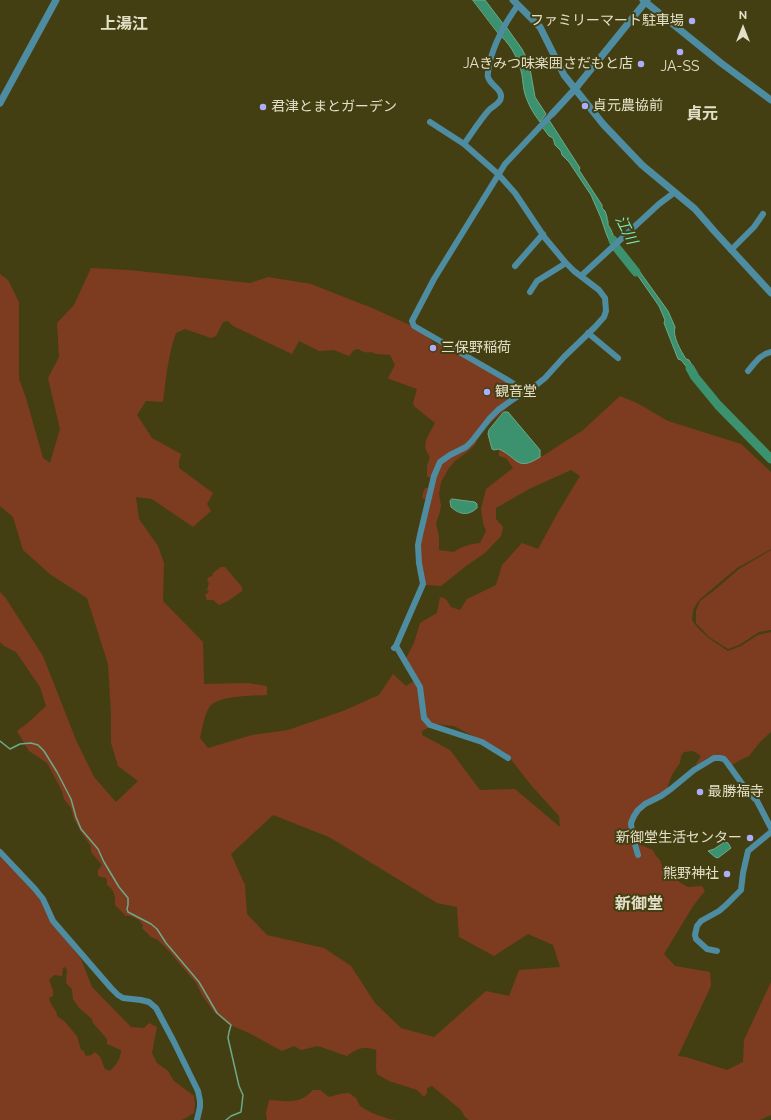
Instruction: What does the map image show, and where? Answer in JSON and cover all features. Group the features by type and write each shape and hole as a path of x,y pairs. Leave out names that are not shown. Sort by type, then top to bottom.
{"street":[{"path":"0,103 56,0"},
{"path":"525,391 414,326 412,321 434,280 505,164 575,89 645,1 721,63 771,100"},
{"path":"464,144 490,110 500,102 502,98 499,90 490,82 488,77 492,52 516,3 540,27 564,75 603,124 642,165 695,209 771,293"},
{"path":"430,122 464,144 498,174 515,193 542,234 566,263 599,290 605,298 606,311 604,317 545,378 498,410 466,447 444,458 440,462 434,476 418,545 419,563 424,584 395,647 420,686 424,718 430,725 482,742 508,758"},
{"path":"581,276 659,204 675,192"},
{"path":"731,250 754,227 763,214"},
{"path":"515,266 542,234"},
{"path":"530,292 537,281 566,263"},
{"path":"588,333 618,358"},
{"path":"748,371 761,356 771,352"},
{"path":"638,855 632,834 631,823 638,810 645,804 661,796 694,770 714,758 724,759 748,792 757,801 771,828"},
{"path":"717,951 707,949 696,939 695,935 697,926 701,921 726,905 741,890 748,851 771,832"},
{"path":"0,852 35,889 43,899 53,921 111,988 118,995 124,998 149,1002 156,1008 198,1092 200,1107 197,1120"}],"shaded area":[{"path":"473,0 485,0 504,25 499,34"},
{"path":"507,28 522,49 529,63 535,97 546,114 540,122 526,98 521,69 517,59 512,49 502,37"},
{"path":"549,120 580,168 579,170 605,211 608,225 616,239 611,245 591,195 569,162 555,145 553,138 549,136 543,128"},
{"path":"632,261 668,311 675,327 674,331 678,343 686,359 689,360 696,372 694,374 695,377 681,360 678,359 659,306 629,263"},
{"path":"91,268 129,270 250,283 268,277 311,284 372,308 421,330 435,344 446,345 491,372 516,389 518,393 514,401 484,428 474,446 455,461 441,482 439,494 441,506 436,523 439,537 439,550 454,552 460,548 480,543 486,531 481,509 486,489 513,468 506,458 499,456 499,447 543,456 582,431 620,396 637,403 668,421 741,444 771,472 771,549 737,568 699,600 693,610 692,620 704,634 728,651 741,646 758,635 771,632 771,732 761,741 749,756 732,765 716,755 707,758 697,765 696,764 701,756 693,751 684,752 681,756 680,763 669,782 665,798 659,796 636,810 631,841 653,850 660,860 663,869 673,875 679,882 688,887 702,886 705,891 693,906 664,954 675,966 710,972 711,986 678,1056 686,1057 727,1070 743,1062 744,1040 771,982 771,1115 760,1120 469,1120 465,1117 461,1110 432,1086 427,1088 427,1093 424,1097 417,1090 389,1081 377,1074 376,1050 361,1048 347,1056 318,1046 301,1050 294,1046 282,1051 249,1033 228,1024 214,1012 202,995 196,983 169,951 158,940 151,937 142,928 143,925 139,920 131,916 126,916 115,905 114,894 112,889 107,885 106,878 98,876 98,870 102,865 91,852 91,846 74,819 71,808 64,799 62,791 47,763 29,751 17,731 46,706 40,687 16,652 4,646 0,642 0,592 5,597 43,656 76,740 94,777 116,802 138,781 118,766 111,743 108,664 87,598 51,575 23,550 13,517 0,506 0,274 8,280 19,302 19,379 43,458 50,463 60,429 48,378 59,357 57,323 74,305","holes":["228,321 233,326 292,354 299,341 319,351 334,350 349,356 354,350 358,349 364,352 390,355 395,365 388,378 417,389 413,403 414,406 435,423 426,440 426,448 430,457 427,466 427,476 434,480 428,488 425,488 423,493 422,498 426,499 425,526 420,536 416,558 425,585 441,586 485,553 501,536 503,527 496,519 496,508 529,489 571,470 580,476 538,549 522,543 502,565 496,585 467,599 460,610 451,607 446,599 440,597 437,613 420,623 414,643 403,664 414,681 406,686 393,674 379,695 343,711 288,730 252,735 208,748 200,738 205,716 211,705 223,699 267,695 267,686 248,683 204,684 203,642 163,601 164,563 158,546 139,519 136,497 152,499 193,527 211,511 207,504 213,493 179,468 181,454 152,438 137,415 146,401 163,402 169,358 176,333 185,329 211,338 216,336 223,322","435,724 454,726 506,753 531,785 559,816 560,827 515,789 480,790 450,750 422,735 422,731","273,815 329,837 437,903 457,907 459,937 494,956 528,934 553,945 560,967 519,970 509,996 486,991 434,1037 401,1028 375,1003 351,966 324,948 267,935 247,914 245,885 231,854"]},
{"path":"504,412 508,412 540,450 540,457 527,463 522,463 518,462 499,449 492,449 488,434 489,430"},
{"path":"452,499 475,502 477,504 477,508 474,511 464,514 458,512 451,507 450,501"},
{"path":"771,550 771,630 759,632 739,645 728,649 709,637 696,623 696,611 700,601 739,569"},
{"path":"221,567 225,567 242,587 242,591 228,601 219,605 213,600 207,600 205,595 209,592 207,590 209,583 207,580"},
{"path":"725,842 728,843 731,848 718,858 708,851 714,849"},
{"path":"0,856 36,894 67,941 81,959 92,987 131,1027 144,1028 149,1023 157,1027 152,1053 157,1063 168,1071 174,1081 194,1096 195,1104 194,1113 182,1120 0,1120","holes":["65,967 67,970 66,983 72,989 73,999 79,1008 92,1019 93,1023 107,1039 107,1044 121,1050 118,1062 110,1071 105,1069 100,1057 94,1052 92,1055 86,1056 83,1050 81,1050 77,1036 64,1021 57,1016 56,1011 50,1001 49,998 53,996 53,990 49,980 54,975 62,976 63,968"]},
{"path":"313,1090 320,1090 329,1097 349,1093 356,1098 360,1106 372,1113 396,1120 267,1120 266,1113 269,1100 298,1100 308,1095"}],"waterway":[{"name":"江川","path":"613,240 616,247 636,272"},
{"name":"江川","path":"690,368 695,377 718,405 771,459"},
{"path":"0,741 10,749 20,744 31,743 38,745 44,751 71,799 81,829 98,849 119,887 128,898 128,912 151,924 157,929 166,943 199,982 217,1013 231,1025 228,1038 239,1086 243,1095 241,1112 226,1120"}],"place":[{"name":"ファミリーマート駐車場","path":"692,21"},
{"name":"JA-SS","path":"680,52"},
{"name":"JAきみつ味楽囲さだもと店","path":"641,64"},
{"name":"貞元農協前","path":"585,106"},
{"name":"君津とまとガーデン","path":"263,107"},
{"name":"三保野稲荷","path":"433,348"},
{"name":"観音堂","path":"487,392"},
{"name":"最勝福寺","path":"700,792"},
{"name":"新御堂生活センター","path":"750,838"},
{"name":"熊野神社","path":"727,874"}],"district":[{"name":"上湯江","path":"124,24"},
{"name":"貞元","path":"702,114"},
{"name":"新御堂","path":"639,904"}]}
